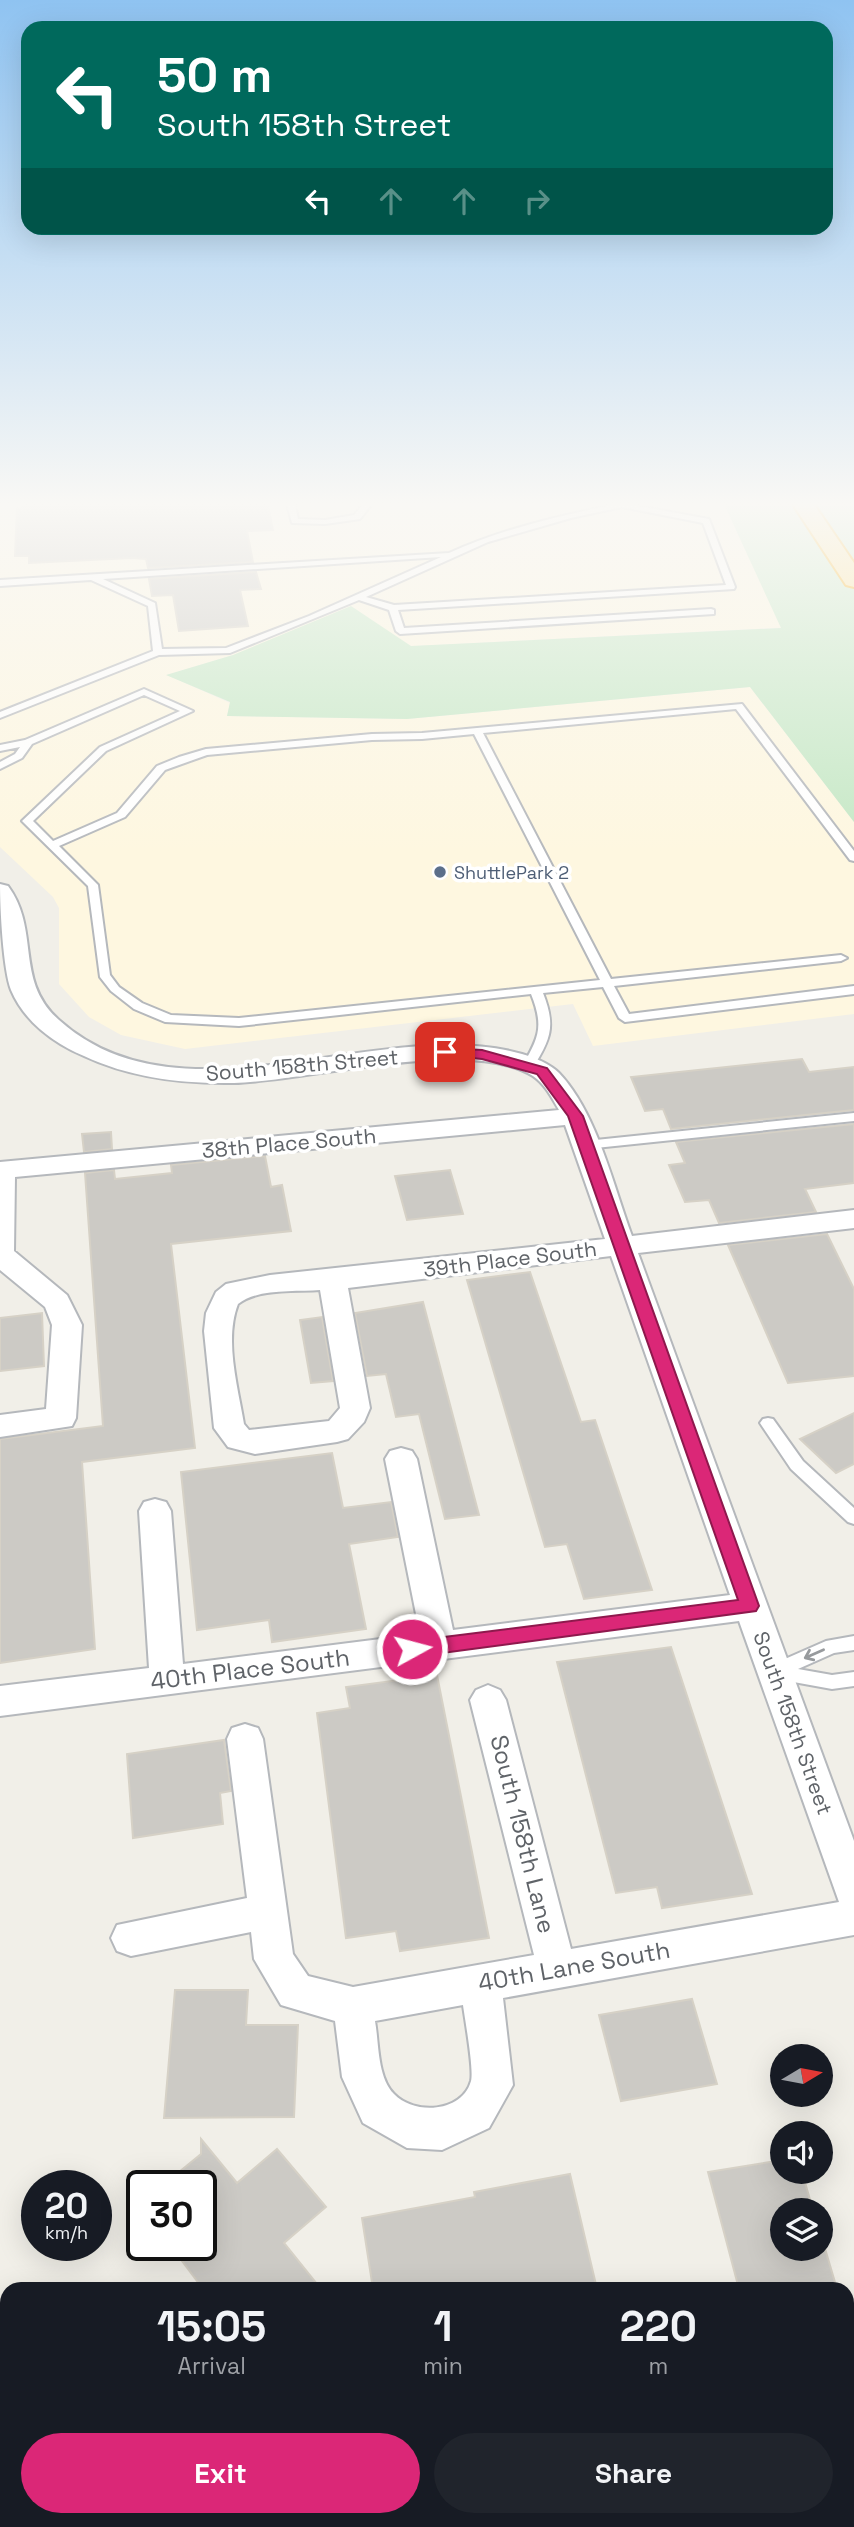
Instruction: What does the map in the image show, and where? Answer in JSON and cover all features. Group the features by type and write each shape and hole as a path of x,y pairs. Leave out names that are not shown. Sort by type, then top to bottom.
{"street":[{"name":"South 158th Street","path":"0,891 8,900 15,920 20,982 29,1002 75,1044 128,1065 171,1074 229,1074 445,1052 482,1054 542,1071 575,1116 854,1893"},
{"name":"38th Place South","path":"0,1426 61,1418 67,1325 57,1302 29,1282 0,1254 2,1170 575,1116"},
{"name":"39th Place South","path":"332,1280 854,1219"},
{"path":"332,1280 355,1408 349,1422 337,1431 255,1443 239,1440 229,1428 216,1320 221,1302 234,1291 332,1280"},
{"path":"401,1459 439,1645"},
{"path":"155,1511 167,1680"},
{"name":"40th Place South","path":"0,1701 750,1606"},
{"name":"South 158th Lane","path":"488,1700 557,1969"},
{"path":"131,1938 265,1912 245,1739"},
{"name":"40th Lane South","path":"265,1912 274,1959 295,1992 353,2006 854,1917"},
{"path":"353,2006 363,2077 377,2108 407,2127 442,2129 474,2113 492,2085 481,1983"}],"lane":[{"path":"154,618 159,652"},
{"path":"0,715 159,652 227,651 307,618"},
{"path":"396,618 400,631 614,618"},
{"path":"0,748 28,742 145,692 188,711 103,749 27,821 93,886 104,975 115,989 138,1006 169,1019 239,1022 841,958"},
{"path":"52,845 121,815 161,768 206,752 330,740 477,731 739,706 854,858"},
{"path":"477,731 625,1018 854,990"},
{"path":"0,766 19,756 28,742"},
{"path":"528,1066 546,1038 548,1026 536,991"},
{"path":"586,1145 854,1116"},
{"path":"768,1423 797,1465 854,1518"},
{"path":"775,1671 832,1646 854,1643"},
{"path":"775,1671 832,1682 854,1679"}],"shaded area":[{"name":"ShuttlePark 2","path":"0,618 850,618 854,624 233,655 167,675 230,703 227,716 407,719 750,687 854,822 854,1014 593,1046 573,1004 185,1049 121,1035 89,1017 59,984 59,908 53,897 0,847"}],"green space":[{"path":"322,618 369,618 411,646 781,628 776,618 854,618 854,822 750,687 407,719 227,716 230,702 166,675 233,655"}],"building":[{"path":"177,618 246,618 248,626 179,631"},
{"path":"802,1059 809,1072 854,1067 854,1110 671,1129 663,1109 645,1111 631,1077"},
{"path":"854,1124 854,1183 805,1189 816,1212 719,1223 709,1200 685,1202 669,1165 685,1163 676,1142"},
{"path":"111,1132 112,1149 84,1152 82,1134"},
{"path":"265,1156 271,1187 282,1185 291,1231 171,1244 195,1448 82,1462 95,1649 0,1663 0,1439 103,1426 85,1173 114,1170 115,1179 172,1173 171,1165"},
{"path":"450,1170 463,1214 407,1220 395,1176"},
{"path":"827,1234 854,1289 854,1376 788,1383 728,1245"},
{"path":"530,1272 581,1422 595,1420 652,1590 584,1599 567,1544 545,1547 467,1280"},
{"path":"423,1302 479,1515 445,1519 419,1414 396,1417 386,1374 367,1376 355,1313"},
{"path":"42,1313 44,1366 0,1371 0,1318"},
{"path":"322,1317 333,1381 311,1383 300,1320"},
{"path":"854,1413 854,1464 836,1473 800,1439"},
{"path":"332,1453 343,1508 391,1502 398,1537 349,1544 366,1629 272,1642 269,1620 197,1630 181,1472"},
{"path":"671,1647 752,1894 662,1908 657,1887 616,1893 557,1662"},
{"path":"437,1675 489,1938 400,1951 396,1931 346,1938 317,1713 350,1708 346,1687"},
{"path":"224,1740 231,1791 220,1793 223,1824 133,1838 127,1754"},
{"path":"175,1990 248,1990 246,2025 298,2025 294,2117 164,2118"},
{"path":"692,1999 717,2084 621,2101 599,2015"},
{"path":"201,2139 237,2183 277,2149 326,2207 284,2243 315,2282 198,2282 182,2261 217,2261 217,2170 182,2170 201,2154"},
{"path":"770,2162 770,2184 805,2184 810,2198 770,2198 770,2261 829,2261 835,2282 737,2282 708,2172"},
{"path":"570,2174 595,2282 372,2282 362,2218 475,2197 474,2192"}],"place":[{"name":"ShuttlePark 2","path":"440,872"}],"route":[{"path":"412,1649 750,1606 575,1116 542,1071 513,1060 482,1054 445,1052"}]}
